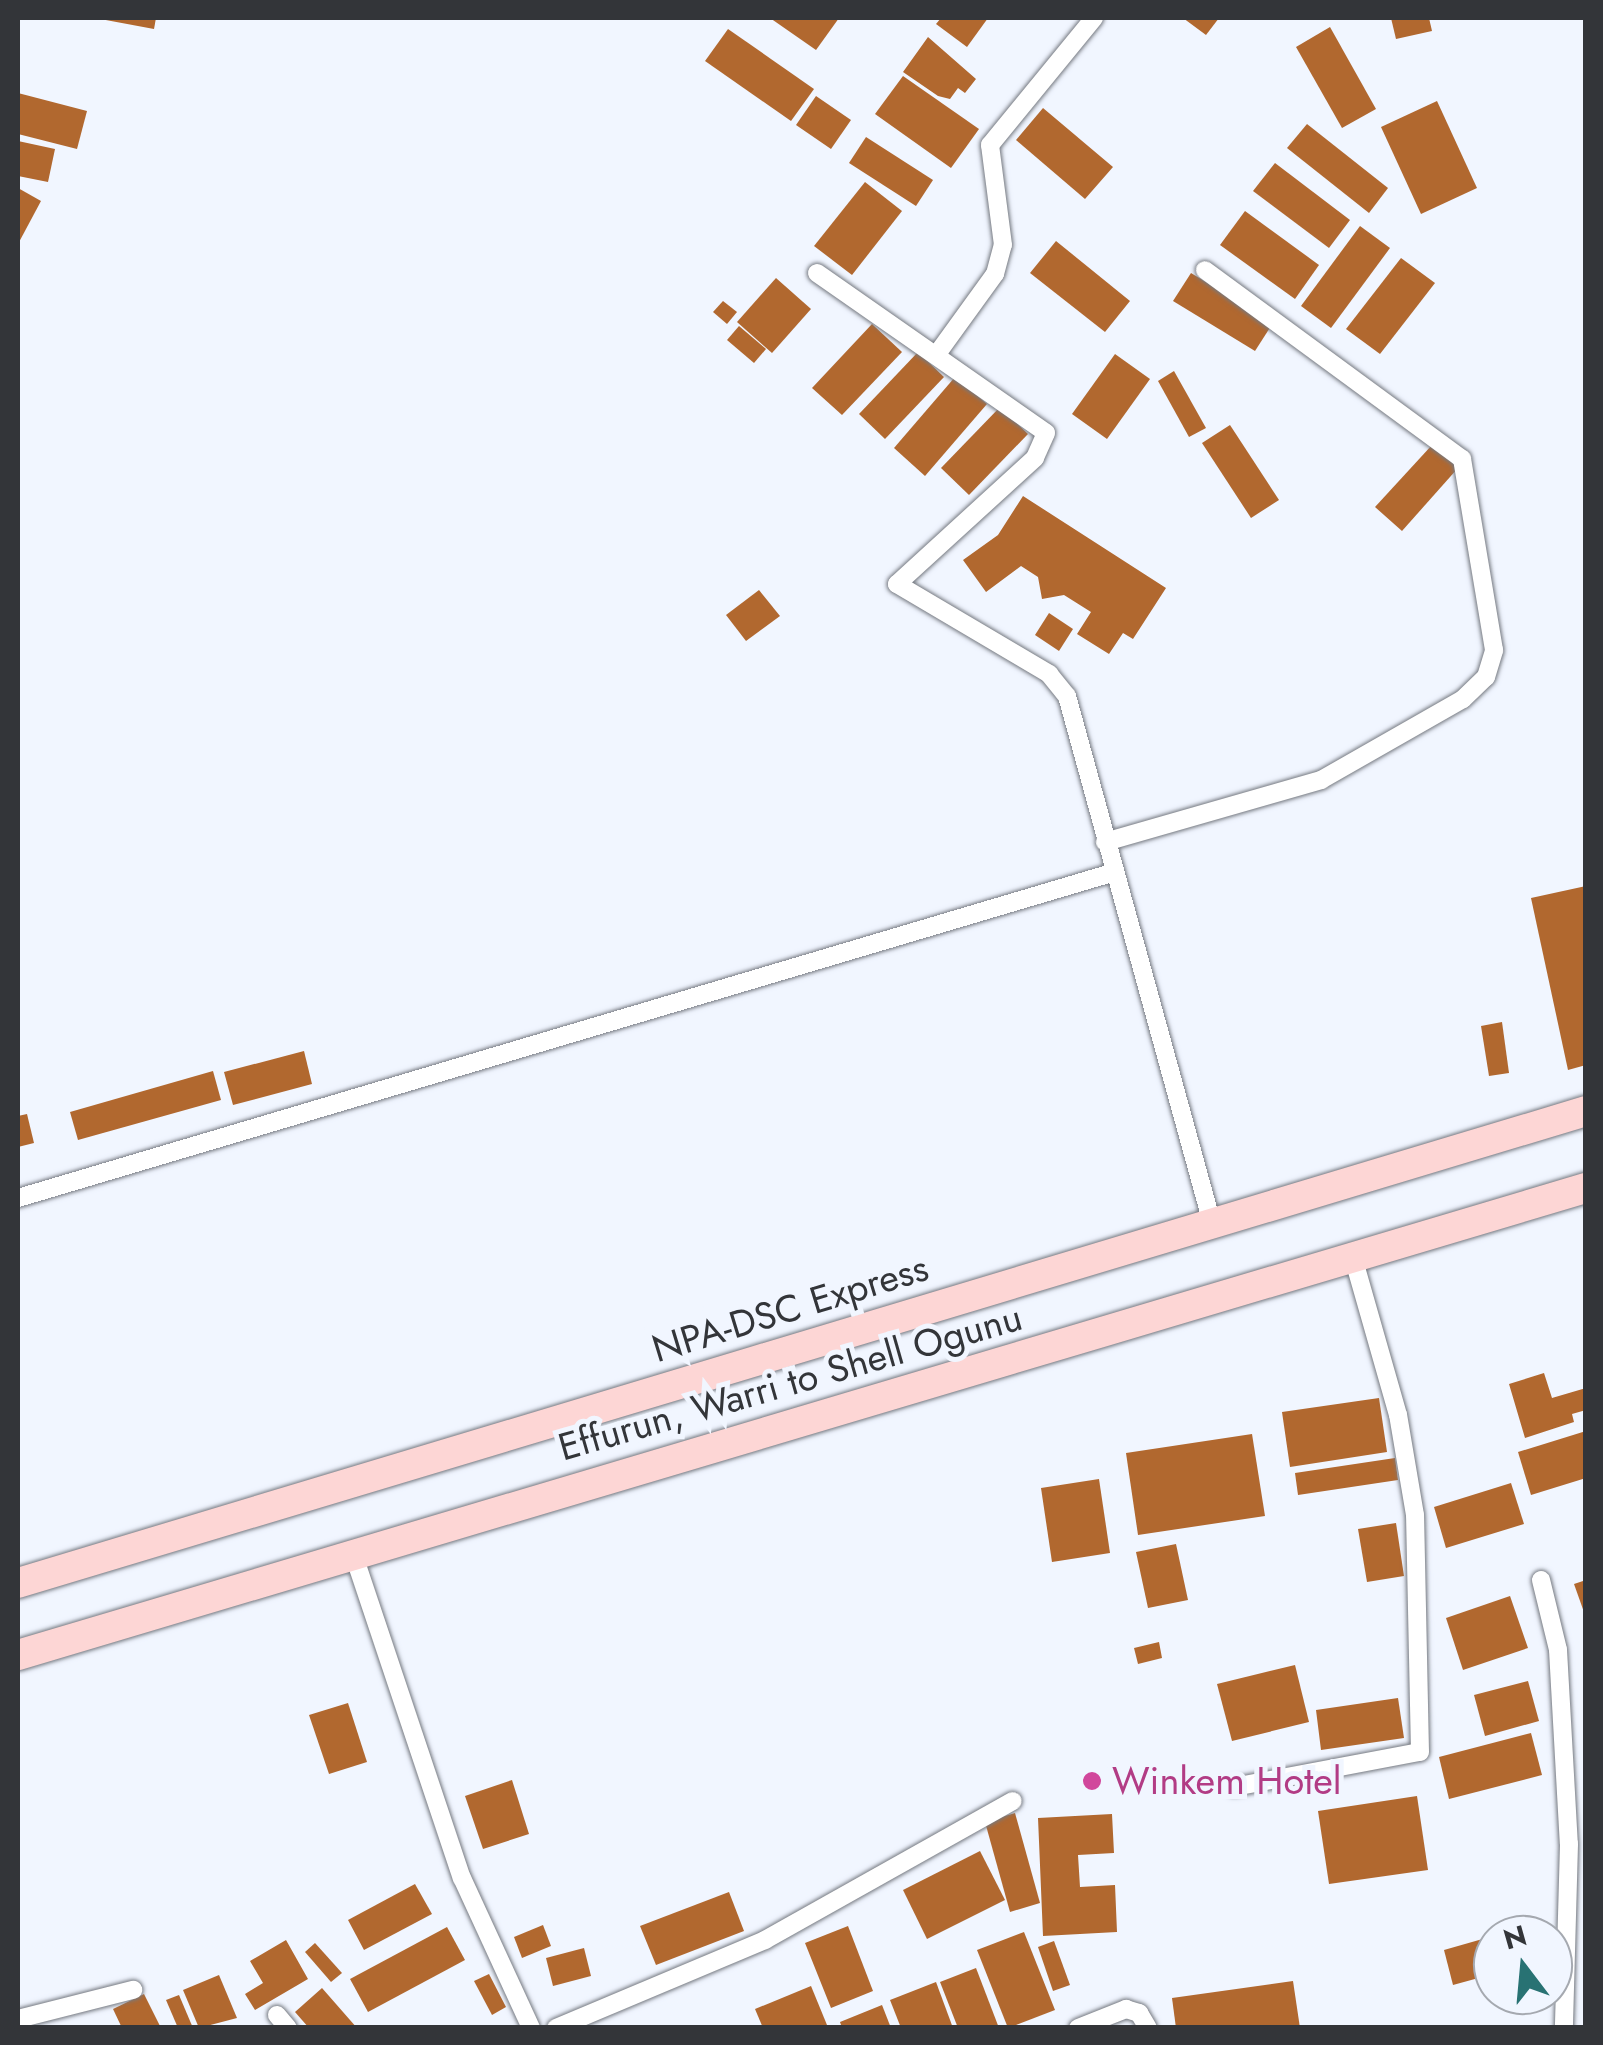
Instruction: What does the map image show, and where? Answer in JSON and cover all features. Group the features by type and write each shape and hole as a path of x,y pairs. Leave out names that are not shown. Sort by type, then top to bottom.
{"main road":[{"name":"NPA-DSC Express","path":"18,1583 1586,1111"},
{"name":"Effurun, Warri to Shell Ogunu","path":"18,1655 1586,1188"}],"street":[{"path":"937,354 995,274 1003,245 988,167 990,144 1093,18"},
{"path":"1105,842 1320,780 1463,699 1486,676 1494,650 1462,459 1205,270"},
{"path":"816,273 1028,415 1046,433 1045,443 897,584 1050,674 1067,696 1112,873 1212,1223"},
{"path":"18,1198 1112,873"},
{"path":"1234,1787 1420,1752 1414,1515 1398,1415 1353,1258"},
{"path":"353,1553 462,1878 531,2028"},
{"path":"1541,1580 1558,1650 1578,1841 1564,2028"},
{"path":"556,2028 766,1940 1014,1800"},
{"path":"18,2019 133,1990"},
{"path":"1078,2028 1126,2009 1139,2013 1148,2028"}],"building":[{"path":"95,18 156,18 154,29"},
{"path":"770,18 839,18 816,50"},
{"path":"941,18 988,18 967,47 936,24"},
{"path":"1183,18 1219,18 1206,35"},
{"path":"1391,18 1429,18 1432,31 1396,39"},
{"path":"1330,27 1376,109 1342,128 1296,47"},
{"path":"728,29 814,89 791,121 705,61"},
{"path":"928,37 976,79 965,93 958,88 950,99 938,96 903,72"},
{"path":"903,76 979,129 951,168 875,114"},
{"path":"18,93 87,111 77,149 18,134"},
{"path":"816,96 851,120 831,149 796,125"},
{"path":"1437,101 1477,188 1421,214 1381,127"},
{"path":"1043,108 1113,167 1085,199 1016,140"},
{"path":"1307,124 1388,188 1369,213 1287,148"},
{"path":"866,137 933,180 916,206 849,163"},
{"path":"18,141 55,149 48,182 18,176"},
{"path":"1275,163 1350,220 1329,248 1253,191"},
{"path":"865,182 902,211 852,275 814,246"},
{"path":"18,188 41,201 18,244"},
{"path":"1245,211 1319,265 1295,299 1220,245"},
{"path":"1360,226 1390,248 1331,328 1301,306"},
{"path":"1056,241 1130,301 1105,332 1030,273"},
{"path":"1401,258 1435,283 1380,354 1346,329"},
{"path":"1191,273 1273,323 1255,351 1173,301"},
{"path":"776,278 811,309 772,353 737,322"},
{"path":"723,301 737,312 727,324 713,312"},
{"path":"872,324 902,352 842,415 812,388"},
{"path":"739,326 766,349 754,363 727,340"},
{"path":"918,352 944,377 885,439 859,414"},
{"path":"1115,354 1150,379 1107,439 1072,414"},
{"path":"1174,371 1206,428 1189,437 1158,381"},
{"path":"955,377 987,404 925,476 894,448"},
{"path":"1000,407 1028,434 969,495 941,468"},
{"path":"1230,425 1279,500 1251,518 1202,443"},
{"path":"1432,445 1458,468 1402,531 1375,507"},
{"path":"1023,496 1166,588 1133,639 1123,633 1109,654 1077,634 1091,612 1064,595 1042,599 1038,577 1021,566 986,592 963,560 998,535"},
{"path":"759,590 780,616 746,641 726,615"},
{"path":"1049,613 1073,629 1059,651 1035,635"},
{"path":"1586,886 1586,1065 1568,1070 1531,898"},
{"path":"1502,1022 1509,1073 1489,1076 1481,1026"},
{"path":"304,1051 312,1084 233,1105 224,1072"},
{"path":"213,1071 221,1100 78,1140 70,1112"},
{"path":"27,1114 34,1143 18,1147 18,1116"},
{"path":"1544,1373 1552,1398 1586,1388 1586,1410 1572,1414 1574,1422 1525,1438 1509,1384"},
{"path":"1379,1398 1387,1452 1290,1467 1282,1412"},
{"path":"1586,1431 1586,1478 1531,1495 1518,1452"},
{"path":"1252,1434 1265,1516 1138,1535 1126,1453"},
{"path":"1395,1458 1398,1480 1298,1495 1295,1473"},
{"path":"1099,1479 1110,1553 1052,1562 1041,1488"},
{"path":"1511,1483 1524,1524 1446,1548 1434,1507"},
{"path":"1396,1523 1404,1576 1367,1582 1358,1529"},
{"path":"1176,1544 1188,1600 1148,1608 1136,1552"},
{"path":"1586,1580 1586,1614 1585,1615 1574,1584"},
{"path":"1510,1596 1528,1648 1463,1670 1446,1618"},
{"path":"1159,1642 1162,1658 1138,1664 1134,1648"},
{"path":"1295,1665 1309,1722 1232,1741 1217,1684"},
{"path":"1528,1681 1539,1721 1485,1736 1474,1695"},
{"path":"1398,1698 1404,1738 1321,1750 1316,1710"},
{"path":"348,1703 367,1762 329,1774 309,1715"},
{"path":"1531,1733 1542,1775 1449,1799 1439,1757"},
{"path":"512,1780 529,1834 483,1849 465,1796"},
{"path":"1417,1796 1428,1870 1329,1884 1318,1811"},
{"path":"1015,1813 1040,1903 1010,1912 985,1822"},
{"path":"1112,1814 1114,1853 1078,1855 1080,1887 1115,1885 1117,1932 1043,1936 1038,1818"},
{"path":"980,1851 1005,1900 927,1939 903,1890"},
{"path":"415,1884 432,1914 364,1950 348,1920"},
{"path":"729,1892 744,1931 656,1965 640,1926"},
{"path":"543,1925 551,1946 522,1958 514,1937"},
{"path":"848,1926 873,1991 831,2008 805,1943"},
{"path":"447,1927 465,1960 368,2012 350,1979"},
{"path":"1024,1932 1055,2010 1008,2028 977,1950"},
{"path":"286,1940 308,1979 255,2010 245,1994 263,1983 250,1961"},
{"path":"1054,1941 1070,1985 1053,1991 1038,1947"},
{"path":"1473,1942 1473,1980 1453,1985 1444,1950"},
{"path":"315,1943 342,1973 331,1982 305,1952"},
{"path":"584,1948 591,1976 553,1986 546,1958"},
{"path":"976,1968 999,2028 958,2028 940,1982"},
{"path":"489,1974 506,2007 492,2015 474,1981"},
{"path":"219,1975 237,2018 199,2028 183,1990"},
{"path":"1293,1981 1300,2028 1176,2028 1172,1998"},
{"path":"936,1982 953,2028 901,2028 890,2000"},
{"path":"811,1986 827,2025 763,2028 755,2009"},
{"path":"322,1988 357,2028 309,2028 295,2012"},
{"path":"144,1994 161,2028 122,2028 113,2009"},
{"path":"179,1995 193,2028 178,2028 166,2000"},
{"path":"882,2005 891,2028 842,2028 840,2022"}],"place":[{"name":"Winkem Hotel","path":"1092,1781"}]}
